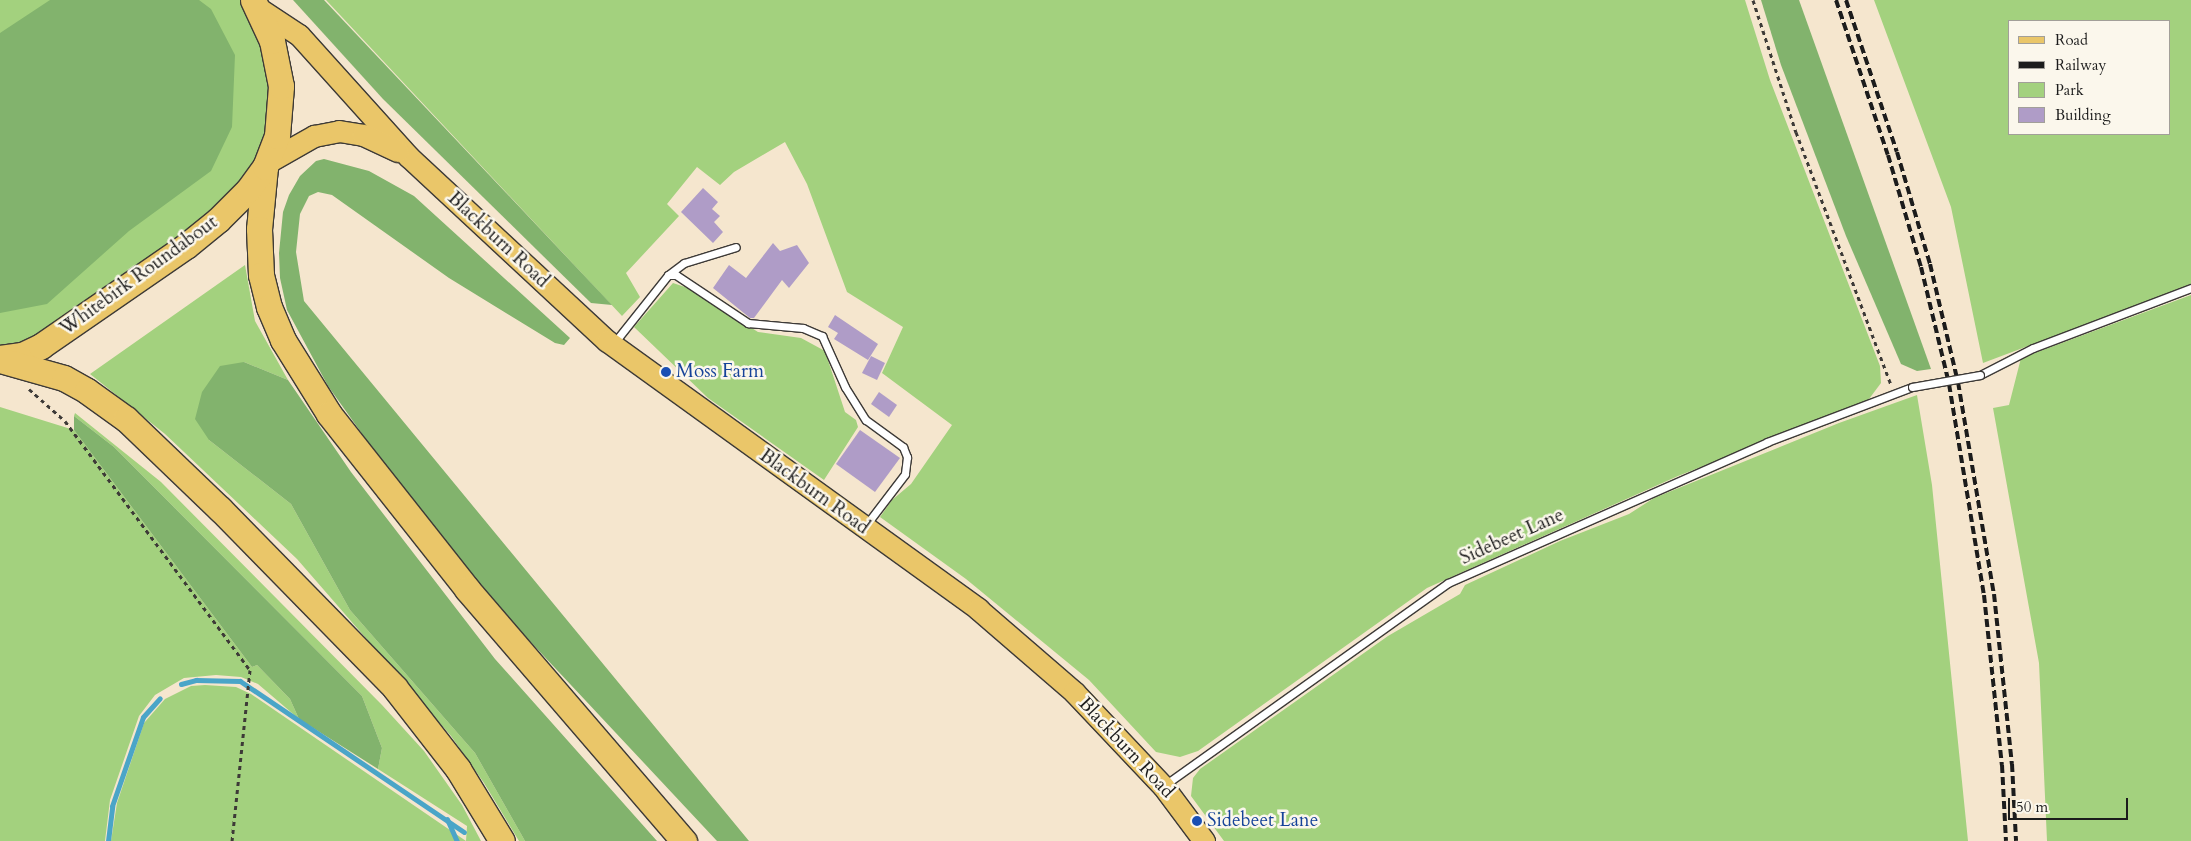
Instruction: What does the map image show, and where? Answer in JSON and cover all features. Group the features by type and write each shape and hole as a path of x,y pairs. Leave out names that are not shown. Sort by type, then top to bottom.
{"highway":[{"name":"Whitebirk Roundabout","path":"0,359 22,355 40,346 186,246 218,220 248,190 267,165 278,136 281,86 272,41 256,4"},
{"path":"267,165 259,249 261,275 279,332 329,414 467,589 684,841"},
{"path":"0,359 64,378 126,419 240,529 395,688 458,769 502,841"}],"main road":[{"name":"Blackburn Road","path":"256,4 299,35 409,157 613,346 978,609 1059,679 1163,786 1204,841"},
{"name":"Blackburn Road","path":"267,165 314,136 339,131 370,138 409,157"}],"lane":[{"path":"613,346 668,275 684,263 736,247"},
{"path":"668,275 676,275 693,284 748,323 803,328 822,336 845,387 866,420 903,447 907,458 905,474 864,528"},
{"name":"Sidebeet Lane","path":"1163,786 1448,583 1767,442 1912,387 1980,375 2033,348 2191,288"}],"path":[{"path":"1753,0 1796,132 1890,375 1892,394"},
{"path":"25,386 65,421 250,670 232,841"}],"green space":[{"path":"0,0 253,0 277,136 218,220 0,358"},
{"path":"50,0 199,0 211,9 235,55 232,127 211,171 129,231 47,304 0,313 0,33"},
{"path":"293,0 324,0 612,305 591,303 383,99"},
{"path":"326,0 1745,0 1770,80 1880,366 1881,383 1869,399 1857,406 1678,476 1427,588 1198,751 1180,757 1156,752 1089,680 966,579 880,517 892,500 911,484 952,425 882,373 903,327 847,292 807,184 785,142 734,172 720,185 697,167 667,204 679,216 626,273 640,297 622,316"},
{"path":"1761,0 1799,0 1931,369 1917,371 1901,364 1846,236 1781,65"},
{"path":"1874,0 2191,0 2191,284 1983,363 1951,207"},
{"path":"324,159 369,171 414,196 570,338 564,345 555,343 449,278 332,195 318,192 309,196 300,214 296,252 304,301 749,841 717,841 484,592 395,480 328,386 287,310 280,278 279,253 283,212 289,195 300,176 316,161"},
{"path":"245,265 255,321 288,380 244,362 209,440 291,504 350,610 475,753 525,841 519,841 484,783 451,736 297,559 165,434 90,374"},
{"path":"673,283 688,288 758,332 801,338 825,351 845,412 856,420 858,427 824,480 708,398 634,327"},
{"path":"2191,295 2191,841 2047,841 2039,663 1993,408 2009,405 2021,358"},
{"path":"244,362 288,380 351,472 495,659 657,841 525,841 475,753 350,610 291,504 209,440 195,419 202,392 220,366"},
{"path":"1917,395 1932,485 1968,841 1224,841 1191,796 1193,778 1200,769 1388,636 1460,594 1465,585 1560,541 1629,514 1654,498 1839,423"},
{"path":"0,407 74,430 252,667 257,665 290,699 299,719 258,684 241,677 216,675 184,678 155,695 139,716 110,800 105,841 0,841"},
{"path":"75,413 161,482 382,705 424,751 462,805 481,841 466,841 467,826 378,769 382,748 362,696 114,447 74,416"},
{"path":"74,416 114,447 362,696 382,748 378,769 299,719 290,699 257,665 252,667 74,430"},
{"path":"191,686 236,687 251,694 466,841 111,841 117,803 144,723 165,699"}],"building":[{"path":"703,188 718,202 712,209 720,216 714,222 723,232 713,243 681,212"},
{"path":"773,243 780,251 797,245 809,263 789,288 782,280 754,318 750,318 713,288 729,265 746,278"},
{"path":"835,315 878,344 868,360 834,339 838,333 828,327"},
{"path":"871,356 885,363 877,380 862,373"},
{"path":"879,392 897,405 889,417 871,404"},
{"path":"860,430 900,458 875,492 836,464"}],"waterway":[{"path":"181,684 196,680 240,681 464,832"},
{"path":"108,841 112,806 143,717 160,698"},
{"path":"447,819 457,841"}],"railway":[{"path":"1836,0 1888,155 1921,267 1949,384 1984,595 2002,765 2006,841"},
{"path":"1846,0 1897,152 1930,264 1958,382 1994,594 2012,764 2016,841"}],"place":[{"name":"Moss Farm","path":"666,372"},
{"name":"Sidebeet Lane","path":"1197,821"}]}
